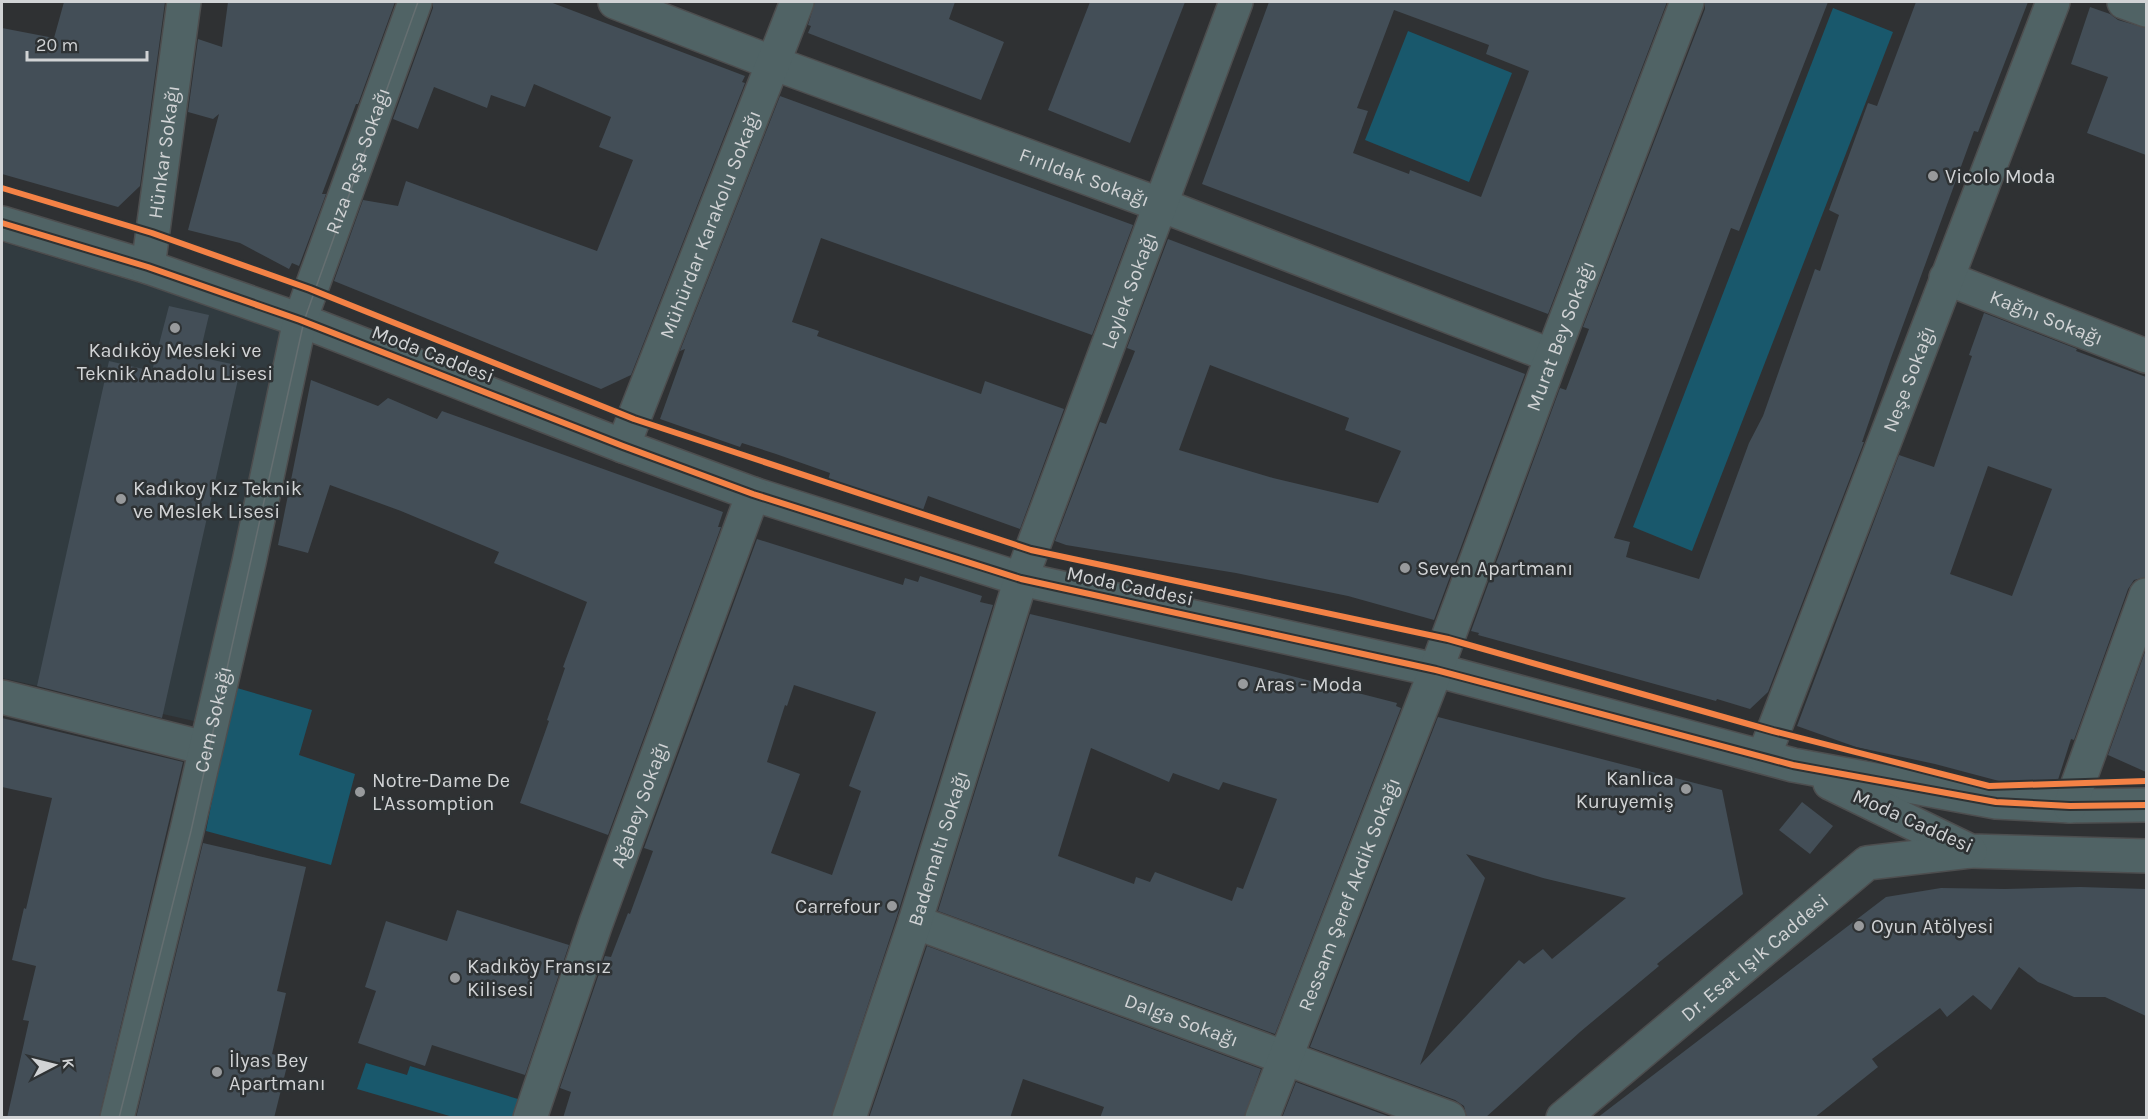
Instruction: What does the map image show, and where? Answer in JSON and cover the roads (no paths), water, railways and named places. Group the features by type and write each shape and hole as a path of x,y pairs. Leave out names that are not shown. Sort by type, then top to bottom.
{"street":[{"name":"Hünkar Sokağı","path":"148,267 184,2"},
{"name":"Rıza Paşa Sokağı","path":"300,320 414,2"},
{"name":"Fırıldak Sokağı","path":"615,2 773,63 1161,205 1552,356"},
{"name":"Mühürdar Karakolu Sokağı","path":"623,446 796,2"},
{"name":"Leylek Sokağı","path":"1021,579 1236,2"},
{"name":"Neşe Sokağı","path":"1779,761 1946,278 2053,2"},
{"path":"2124,2 2146,10"},
{"name":"Murat Bey Sokağı","path":"1436,670 1681,3"},
{"name":"Moda Caddesi","path":"2,223 148,267 300,320 623,446 753,494 1021,579 1436,670 1779,761 1996,802 2070,806 2146,806"},
{"name":"Kağnı Sokağı","path":"1946,278 2146,356"},
{"name":"Cem Sokağı","path":"117,1118 249,562 300,320"},
{"name":"Ağabey Sokağı","path":"530,1118 596,923 753,494"},
{"name":"Bademaltı Sokağı","path":"849,1118 915,922 1021,579"},
{"path":"2070,806 2146,595"},
{"name":"Ressam Şeref Akdik Sokağı","path":"1262,1118 1436,670"},
{"path":"2,697 205,748"},
{"name":"Moda Caddesi","path":"1779,761 1970,851 2146,856"},
{"name":"Dr. Esat Işık Caddesi","path":"1563,1118 1868,863 1970,851"},
{"name":"Dalga Sokağı","path":"915,922 1449,1118"}],"tram line":[{"path":"119,1118 191,831 304,321 418,2"}],"place":[{"name":"Vicolo Moda","path":"1933,176"},
{"name":"Kadıköy Mesleki ve Teknik Anadolu Lisesi","path":"175,328"},
{"name":"Kadıkoy Kız Teknik ve Meslek Lisesi","path":"121,499"},
{"name":"Seven Apartmanı","path":"1405,568"},
{"name":"Aras - Moda","path":"1243,684"},
{"name":"Kanlıca Kuruyemiş","path":"1686,789"},
{"name":"Notre-Dame De L'Assomption","path":"360,792"},
{"name":"Carrefour","path":"892,906"},
{"name":"Oyun Atölyesi","path":"1859,926"},
{"name":"Kadıköy Fransız Kilisesi","path":"455,978"},
{"name":"İlyas Bey Apartmanı","path":"217,1072"}]}
